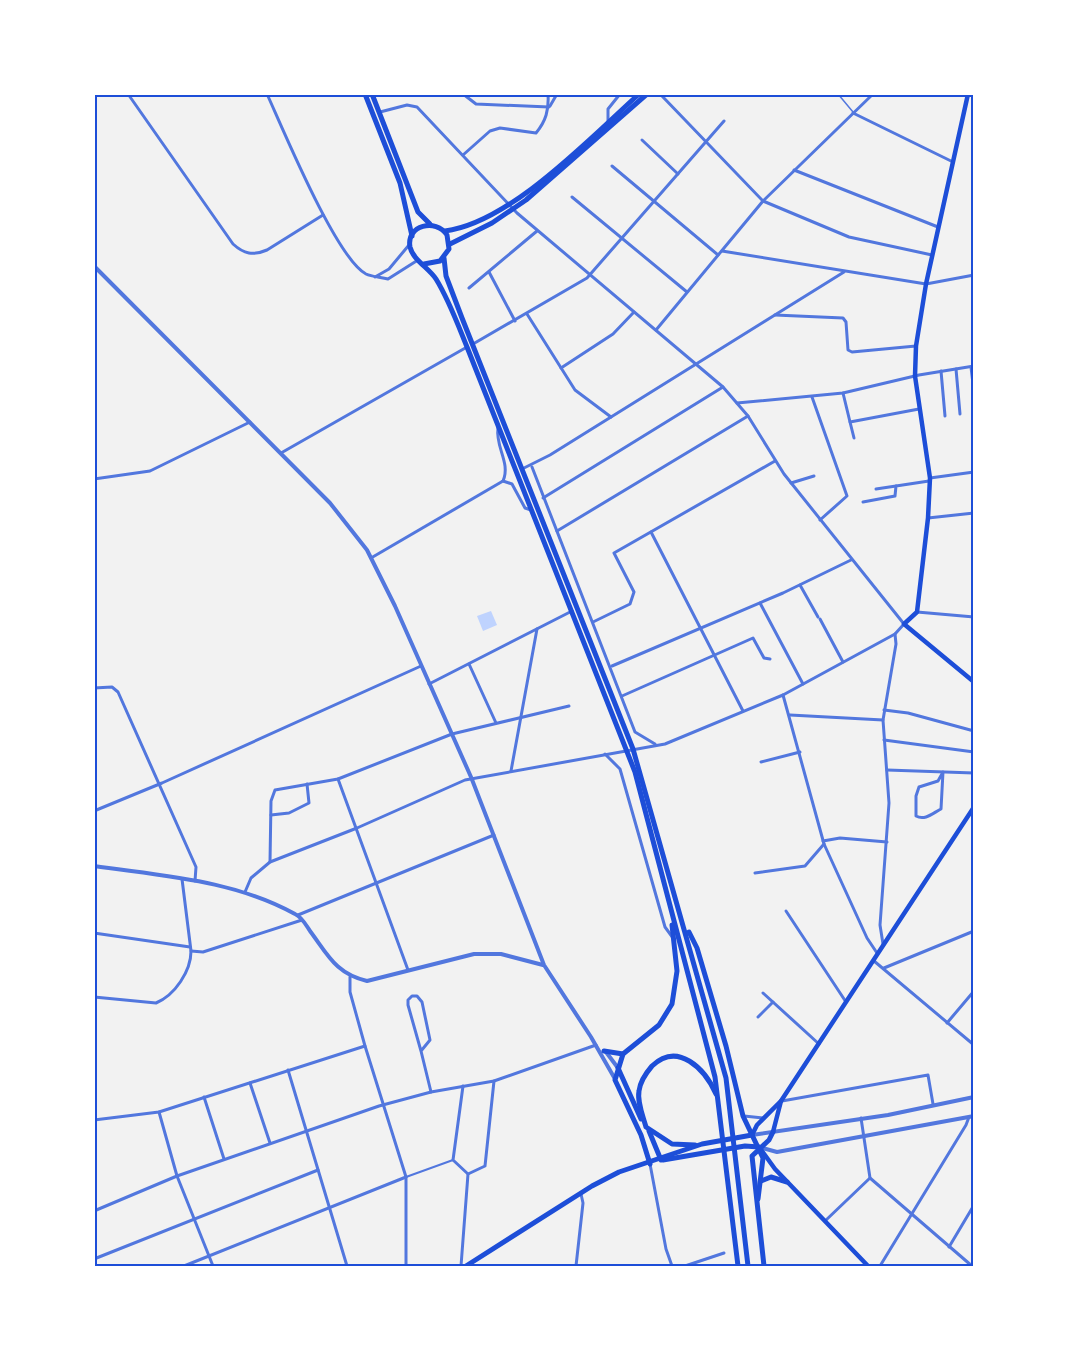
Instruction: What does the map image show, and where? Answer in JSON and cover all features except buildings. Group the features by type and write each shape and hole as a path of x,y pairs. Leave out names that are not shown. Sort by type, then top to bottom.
{"main road":[{"path":"368,94 418,212 430,225 445,231 501,214"},
{"path":"524,197 639,94"},
{"path":"575,610 498,425 446,276 444,258 450,244 501,214 524,197 647,94"},
{"path":"967,95 926,284 916,346 915,376 930,479 928,518 917,612 904,624 974,682"},
{"path":"376,114 400,183 412,236"},
{"path":"430,225 419,227 412,236 410,244 413,254 437,280 470,346 522,470 630,750 682,917 726,1078 748,1266"},
{"path":"445,231 450,244"},
{"path":"424,264 435,263 444,258"},
{"path":"630,750 708,1047 718,1100 738,1266"},
{"path":"718,1100 708,1077 695,1063 677,1057 662,1059 650,1068 638,1094 646,1127 672,1144 702,1144 752,1135 763,1118 781,1101 974,807"},
{"path":"650,1164 641,1135 615,1080 624,1054 649,1035 669,1012 676,981 669,903"},
{"path":"682,917 697,948 726,1046 743,1116 752,1135 787,1182 868,1266"},
{"path":"604,1051 624,1054"},
{"path":"618,1068 654,1139 661,1160"},
{"path":"764,1266 753,1156 759,1147 769,1140 781,1101"},
{"path":"466,1266 619,1172 650,1164 702,1144"},
{"path":"661,1160 745,1146 759,1147"},
{"path":"758,1199 763,1158 759,1147"},
{"path":"761,1181 771,1177 787,1182"}],"street":[{"path":"128,94 233,244 243,253 258,254 267,250 323,215"},
{"path":"267,94 323,215 365,274 388,279 418,260"},
{"path":"463,94 476,104 549,107"},
{"path":"468,100 470,94"},
{"path":"548,94 549,107"},
{"path":"463,154 490,131 500,128 536,133 543,125 549,107 557,94"},
{"path":"608,122 608,109 620,94"},
{"path":"656,330 763,201 873,94"},
{"path":"662,96 763,201 849,237 932,255"},
{"path":"245,892 251,878 270,862 357,828 471,777 657,745 783,695 895,634 904,624 791,483 748,416 723,387 537,231 417,107 407,105 376,114"},
{"path":"854,113 951,161"},
{"path":"281,453 515,321 590,275 724,121"},
{"path":"642,140 678,174"},
{"path":"612,166 718,255"},
{"path":"794,170 938,227"},
{"path":"572,197 687,292"},
{"path":"469,288 537,231"},
{"path":"375,277 389,269 410,244"},
{"path":"722,251 926,284 974,275"},
{"path":"94,266 337,510 371,558 471,777 544,965 596,1045 615,1080"},
{"path":"489,272 515,321"},
{"path":"522,470 844,272"},
{"path":"561,368 613,334 634,312"},
{"path":"527,314 575,390 611,417"},
{"path":"773,315 843,318 846,322 848,350 852,352 916,346"},
{"path":"737,403 843,393 915,376 972,366 974,392"},
{"path":"956,369 960,414"},
{"path":"941,371 945,416"},
{"path":"543,498 723,387"},
{"path":"843,393 854,438"},
{"path":"812,397 847,496 820,520"},
{"path":"850,422 920,408"},
{"path":"557,531 748,416"},
{"path":"95,479 150,471 250,422"},
{"path":"498,425 497,435 506,464 503,481"},
{"path":"593,622 630,604 634,592 614,553 776,461"},
{"path":"531,466 635,732 657,745"},
{"path":"876,489 974,472"},
{"path":"791,483 814,476"},
{"path":"371,558 503,481 512,484 525,508 532,511"},
{"path":"862,502 895,496 896,486"},
{"path":"928,518 974,513"},
{"path":"651,532 743,711"},
{"path":"611,667 760,603 851,560"},
{"path":"800,585 843,662"},
{"path":"760,603 803,684"},
{"path":"429,684 575,610"},
{"path":"917,612 974,617"},
{"path":"511,771 537,629"},
{"path":"883,944 880,925 887,842 887,770 883,720 896,644 895,634"},
{"path":"622,696 753,638 764,658 770,659"},
{"path":"469,664 496,723"},
{"path":"94,811 421,666"},
{"path":"94,688 116,688 196,867 195,881"},
{"path":"783,695 824,843 867,938 877,953"},
{"path":"270,862 272,794 275,790 338,779 452,734 569,706"},
{"path":"884,710 908,713 974,731"},
{"path":"790,715 883,720"},
{"path":"884,740 974,752"},
{"path":"761,762 800,752"},
{"path":"605,754 620,769 665,927 674,939"},
{"path":"887,770 974,773"},
{"path":"943,772 941,809 925,818 919,818 916,816 916,796 919,787 938,782 943,772"},
{"path":"338,779 408,970"},
{"path":"271,815 289,813 309,803 307,784"},
{"path":"298,915 494,836"},
{"path":"754,873 805,866 824,843 840,838 887,842"},
{"path":"94,866 195,881 245,892 298,915 340,971 350,977 367,981 474,954 501,954 544,965"},
{"path":"94,997 156,1003 163,1000 185,975 191,963 182,879"},
{"path":"786,911 846,1002"},
{"path":"94,933 203,952 302,920"},
{"path":"884,968 974,931"},
{"path":"873,960 884,968 890,977 974,1045"},
{"path":"350,977 350,992 365,1046 406,1178 406,1266"},
{"path":"947,1023 974,991"},
{"path":"763,993 819,1044"},
{"path":"421,1051 430,1040 422,1002 417,996 412,996 408,1000 408,1005 431,1092"},
{"path":"758,1017 772,1002"},
{"path":"596,1045 618,1068"},
{"path":"94,1211 177,1176 384,1105 431,1092 494,1081 596,1045"},
{"path":"94,1120 159,1112 365,1046"},
{"path":"288,1070 347,1266"},
{"path":"781,1101 928,1075 933,1104"},
{"path":"468,1174 485,1166 494,1081"},
{"path":"250,1083 270,1143"},
{"path":"453,1160 463,1086"},
{"path":"204,1097 224,1160"},
{"path":"752,1135 974,1097"},
{"path":"159,1112 177,1176 213,1266"},
{"path":"743,1116 763,1118"},
{"path":"759,1147 777,1152 971,1117"},
{"path":"880,1266 971,1117"},
{"path":"861,1118 870,1178 972,1266"},
{"path":"453,1160 468,1174"},
{"path":"184,1266 453,1160"},
{"path":"650,1164 666,1249 672,1266"},
{"path":"94,1259 318,1170"},
{"path":"461,1266 468,1174"},
{"path":"824,1222 870,1178"},
{"path":"556,1265 576,1266 583,1203 580,1194"},
{"path":"949,1247 974,1205"},
{"path":"685,1266 724,1253"}],"lane":[{"path":"838,94 854,113"}],"water":[{"path":"491,611 497,625 483,631 477,616"}]}
